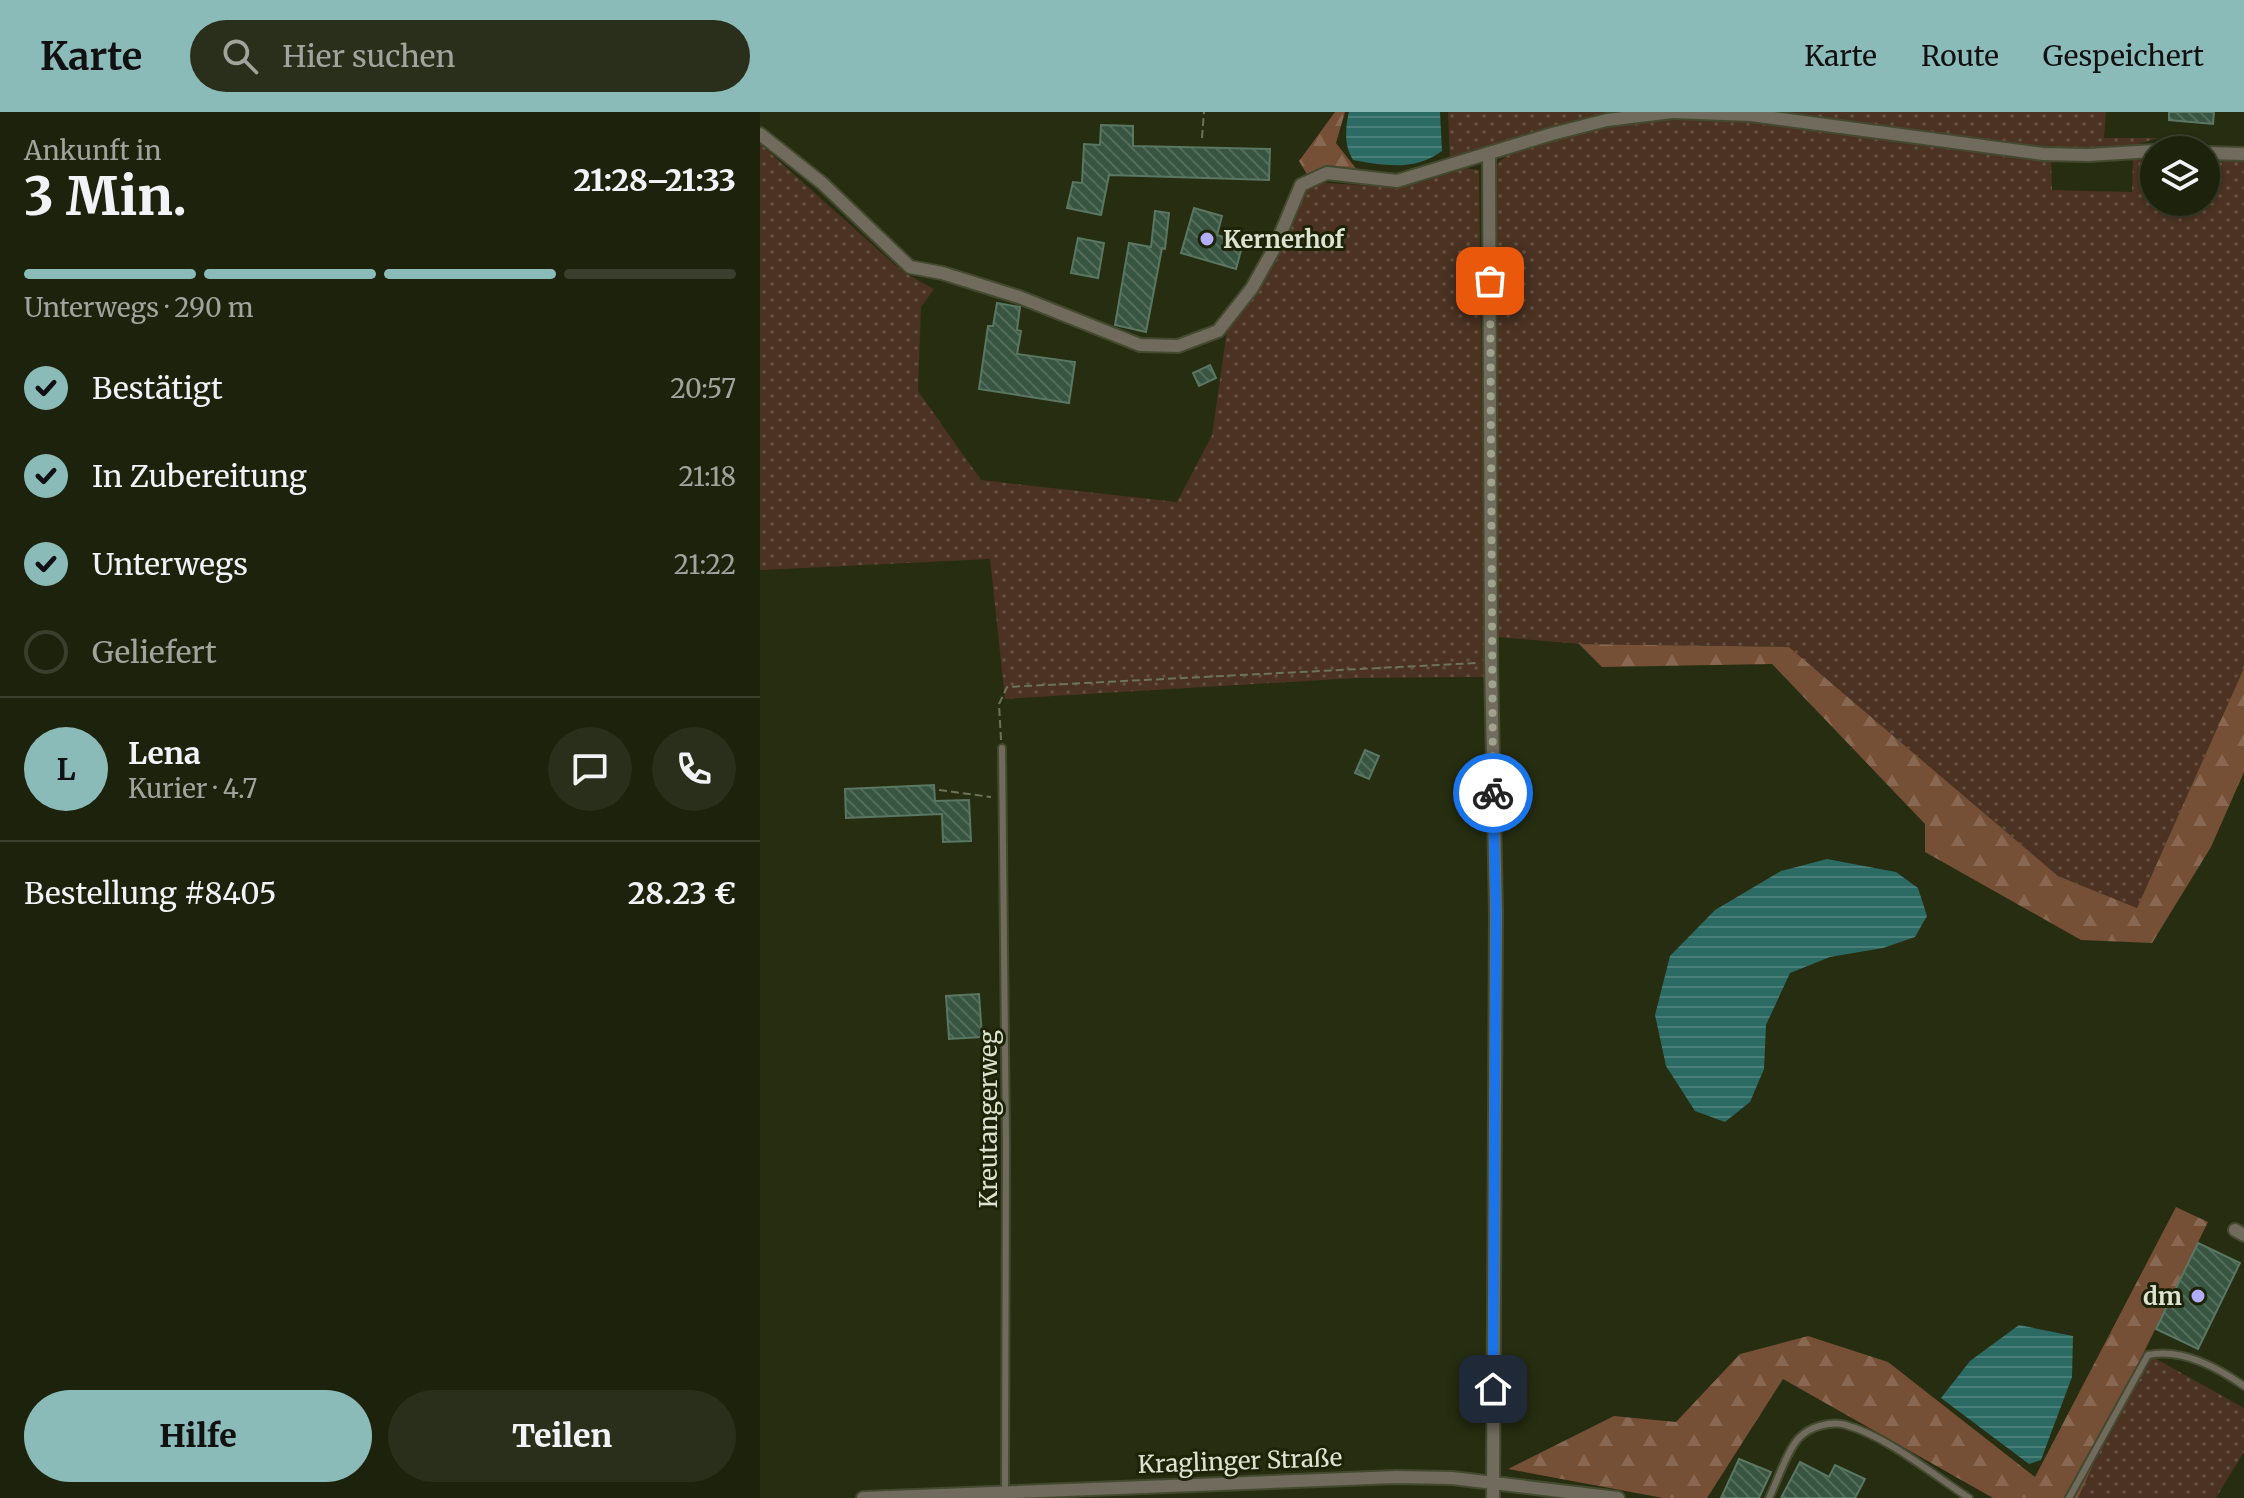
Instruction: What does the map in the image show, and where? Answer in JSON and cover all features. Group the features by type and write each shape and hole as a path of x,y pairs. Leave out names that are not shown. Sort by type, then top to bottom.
{"street":[{"path":"760,134 822,183 910,267 942,273 1019,297 1140,345 1165,346 1178,346 1218,331 1252,288 1268,261 1301,185 1327,173 1397,181 1607,120 1672,112 1751,115 2043,154 2140,152"},
{"path":"1489,153 1491,662 1496,912 1493,1491"},
{"path":"2220,153 2244,154"},
{"name":"Kraglinger Straße","path":"863,1498 1396,1477 1452,1478 1493,1491 1618,1498"}],"lane":[{"name":"Kreutangerweg","path":"1002,748 1005,1491"},
{"path":"2069,1498 2148,1355 2164,1351 2219,1368 2244,1386"},
{"path":"1769,1498 1798,1439 1813,1428 1832,1424 1845,1424 1878,1439 1969,1498"}],"path":[{"path":"1202,138 1204,112"},
{"path":"1002,748 999,704 1007,687 1491,662"},
{"path":"939,790 1004,800"}],"shaded area":[{"path":"1448,112 1616,112 1550,127 1450,160"},
{"path":"1754,112 2106,112 2104,138 2140,138 2140,143 2128,147 2064,151"},
{"path":"1660,119 1773,123 2051,159 2052,190 2132,192 2133,159 2140,158 2140,216 2220,216 2220,158 2244,160 2244,668 2137,908 2058,876 1789,647 1579,644 1498,637 1495,168 1505,157 1522,148 1597,128"},
{"path":"760,144 903,272 934,289 921,307 918,391 981,480 1177,502 1212,435 1227,330 1254,290 1303,190 1314,182 1386,187 1422,182 1466,168 1479,170 1485,677 1356,678 1005,699 990,559 760,570"},
{"path":"2144,1352 2244,1408 2244,1452 2216,1498 2078,1498"}],"green space":[{"path":"1335,112 1345,112 1336,143 1358,171 1327,167 1308,176 1299,161"},
{"path":"1579,644 1789,647 2058,876 2137,908 2244,668 2244,772 2211,847 2152,943 2081,940 1925,852 1925,824 1772,664 1602,667"},
{"path":"2176,1207 2208,1222 2144,1352 2078,1498 1993,1498 1783,1379 1707,1498 1663,1498 1508,1469 1614,1416 1676,1422 1740,1354 1808,1336 1888,1362 2035,1477"}],"water":[{"path":"1349,112 1440,112 1442,151 1410,164 1388,165 1353,160 1346,137"},
{"path":"1827,859 1896,872 1918,888 1927,916 1915,937 1883,948 1830,957 1790,973 1766,1025 1764,1069 1750,1102 1725,1122 1695,1111 1666,1066 1655,1015 1670,956 1715,910 1781,871"},
{"path":"2019,1325 2073,1336 2072,1377 2041,1460 2029,1464 1941,1398 1970,1361"}],"building":[{"path":"2169,112 2214,112 2213,124 2169,120"},
{"path":"1101,125 1133,126 1133,146 1270,149 1269,180 1109,175 1101,215 1067,208 1073,182 1082,183 1084,144 1100,145"},
{"name":"Kernerhof","path":"1194,208 1222,216 1217,235 1243,243 1236,269 1181,253"},
{"path":"1155,211 1169,213 1165,249 1162,248 1146,332 1115,325 1129,243 1151,247"},
{"path":"1078,238 1104,243 1098,278 1071,273"},
{"path":"997,303 1020,307 1017,330 1021,331 1017,354 1075,362 1069,403 979,389 988,326 993,326"},
{"path":"1210,365 1216,378 1199,386 1193,373"},
{"path":"1365,750 1379,756 1369,779 1355,773"},
{"path":"934,785 935,801 969,800 971,841 943,842 942,814 846,818 845,789"},
{"path":"979,994 982,1037 949,1039 946,996"},
{"name":"dm","path":"2198,1243 2240,1263 2198,1349 2156,1329"},
{"path":"1739,1459 1771,1472 1759,1498 1721,1498"},
{"path":"1800,1462 1829,1477 1835,1465 1865,1479 1855,1498 1781,1498"}],"way so far":[{"path":"1490,281 1493,793"}],"place":[{"name":"Kernerhof","path":"1207,239"},
{"name":"dm","path":"2198,1296"}],"route":[{"path":"1493,793 1496,912 1493,1389"}]}
